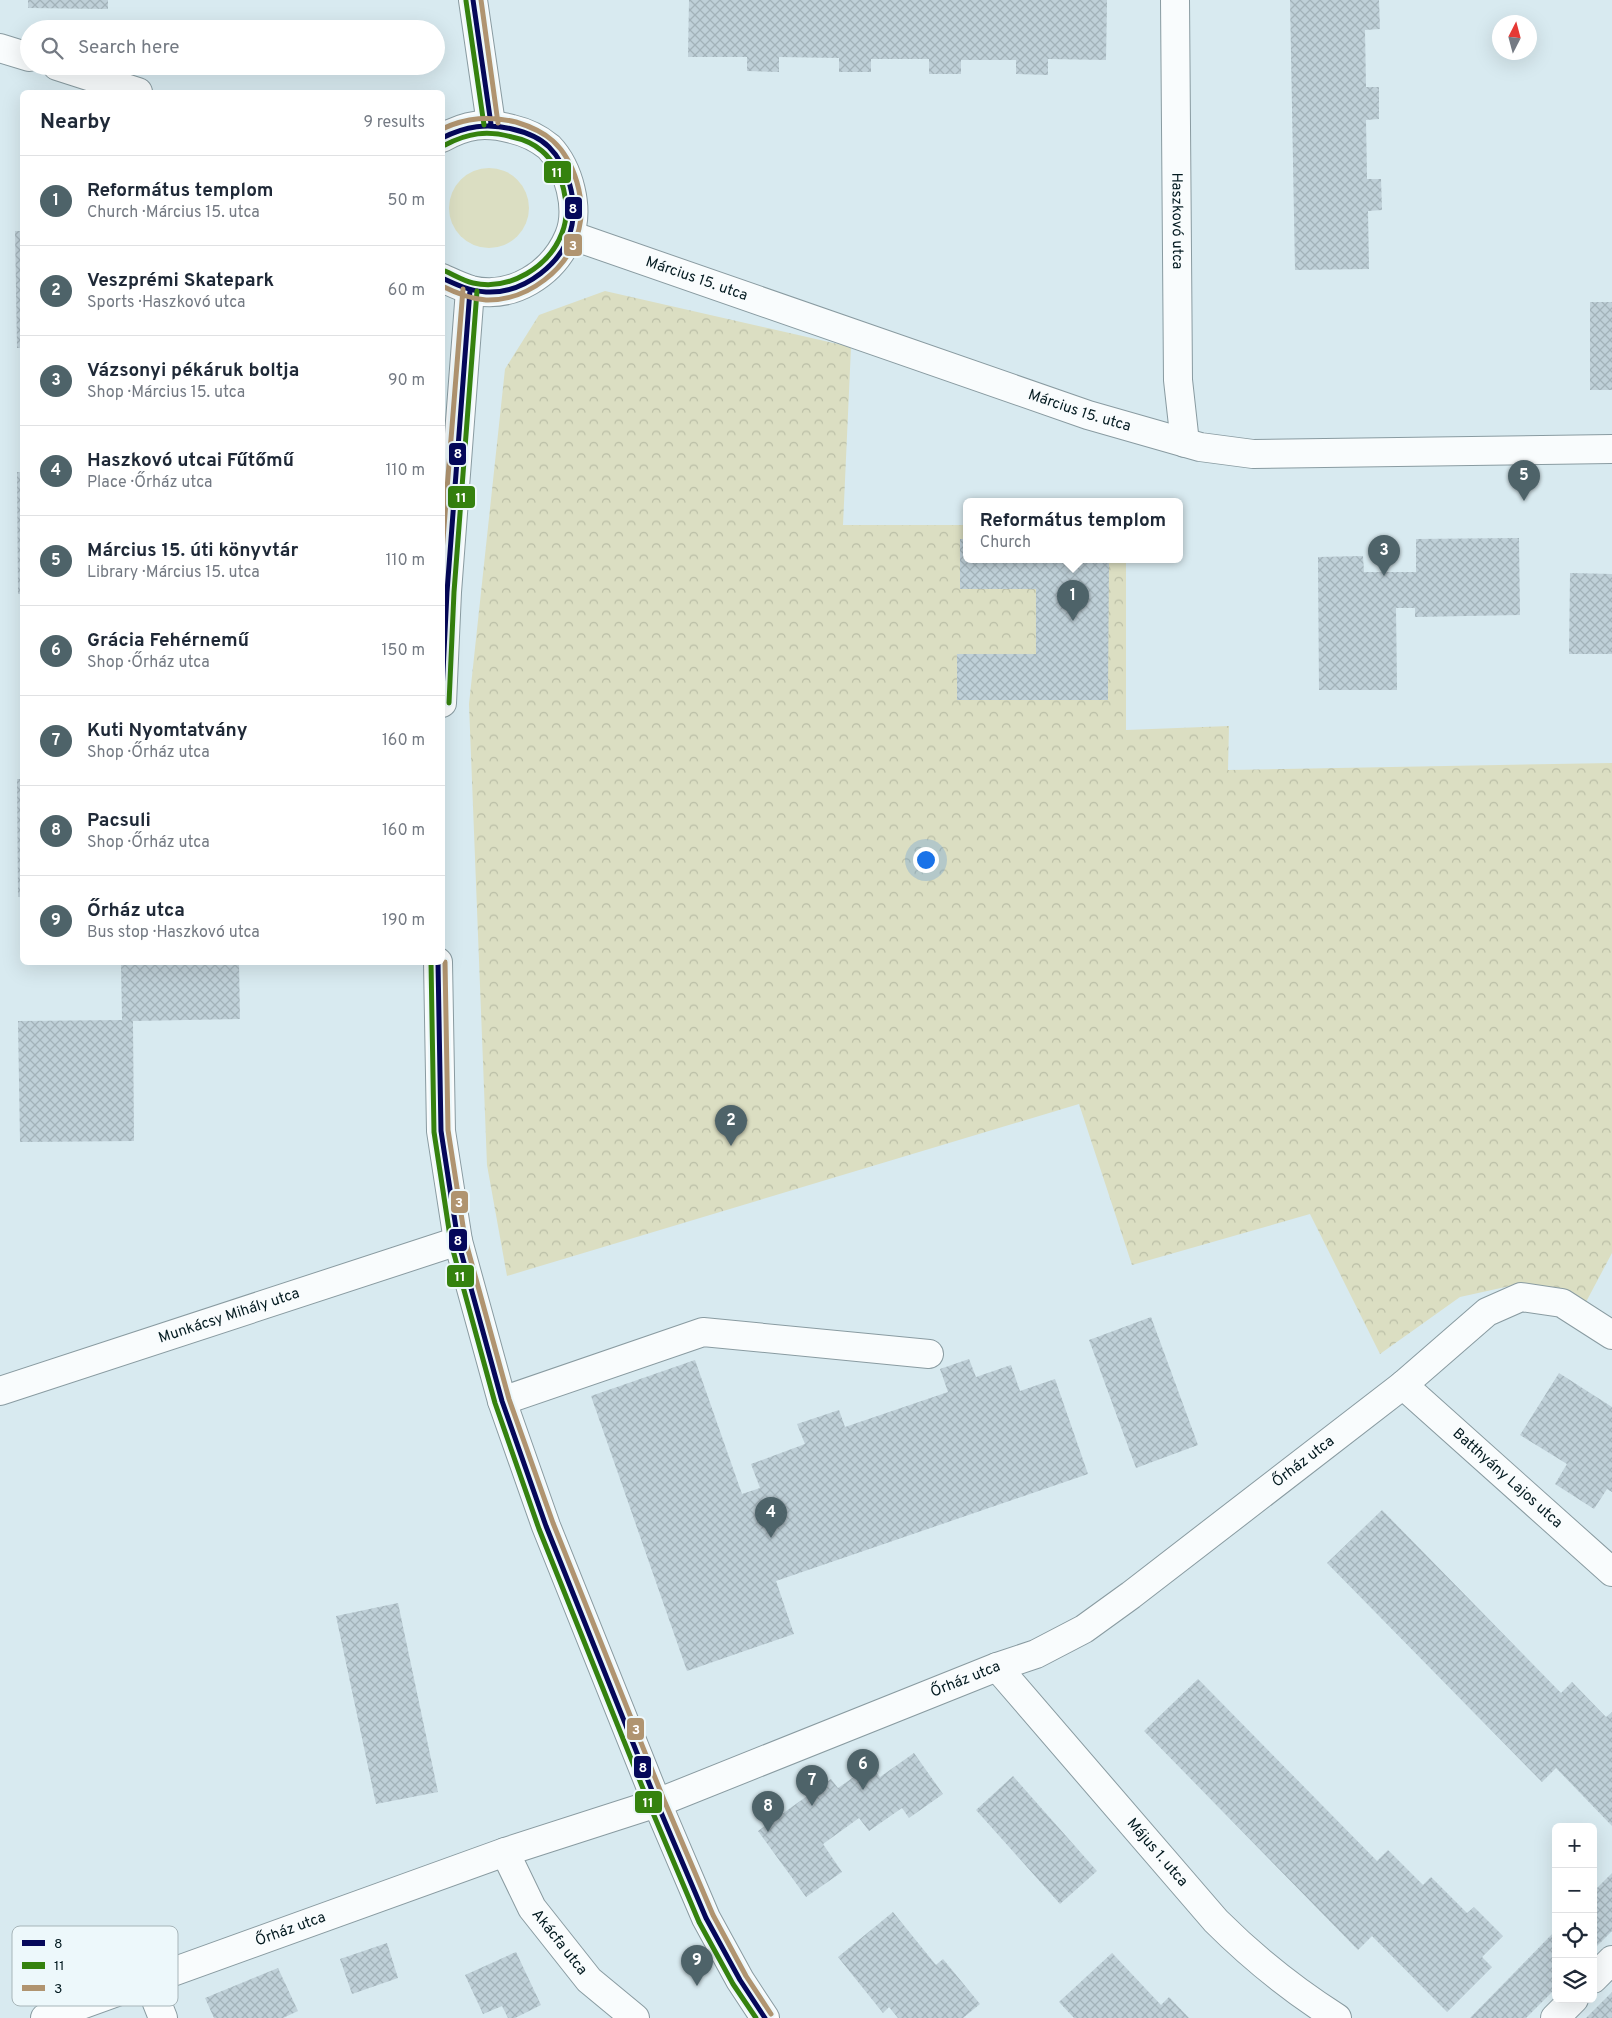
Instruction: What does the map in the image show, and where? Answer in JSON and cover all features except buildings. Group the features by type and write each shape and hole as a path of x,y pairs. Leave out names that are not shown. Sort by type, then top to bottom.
{"street":[{"path":"474,0 491,124"},
{"name":"Haszkovó utca","path":"1175,0 1178,380 1185,443"},
{"path":"0,48 20,54"},
{"path":"85,75 132,90"},
{"path":"445,137 467,127 491,124 526,132 549,148 560,163 565,171 574,208 570,235 556,259 536,277 517,288 494,292 470,290 445,279"},
{"name":"Március 15. utca","path":"570,235 1079,412 1200,447 1253,454 1612,449"},
{"path":"445,636 470,290"},
{"path":"438,965 441,1131 458,1241 502,1401 546,1526 657,1803 706,1918 740,1980 765,2018"},
{"name":"Munkácsy Mihály utca","path":"0,1392 458,1241"},
{"name":"Őrház utca","path":"178,1969 505,1852 657,1803 997,1667 1036,1654 1084,1629 1131,1596 1403,1385 1487,1312 1521,1298 1562,1303 1612,1336"},
{"path":"502,1401 702,1332 929,1354"},
{"name":"Batthyány Lajos utca","path":"1403,1385 1612,1572"},
{"name":"Május 1. utca","path":"997,1667 1216,1921 1248,1952 1281,1979 1337,2018"},
{"name":"Akácfa utca","path":"505,1852 532,1908 589,1980 635,2018"},
{"path":"1597,1975 1612,1960"},
{"path":"1555,2018 1570,2003"},
{"name":"Őrház utca","path":"45,2018 78,2006"},
{"path":"159,2006 164,2018"}],"green space":[{"path":"481,168 497,168 518,179 529,200 529,216 518,237 497,248 481,248 467,242 455,230 449,216 449,200 455,186 467,174"},
{"path":"605,291 851,347 843,525 963,525 963,563 1126,563 1126,730 1229,726 1228,770 1612,763 1612,1253 1586,1302 1560,1288 1519,1284 1460,1297 1380,1354 1310,1214 1132,1265 1079,1104 507,1276 487,1165 469,704 505,369 539,315"}],"transit line":[{"name":"8","path":"473,0 491,124"},
{"name":"3","path":"481,0 498,123"},
{"name":"11","path":"466,1 484,125"},
{"name":"3","path":"445,128 460,122 488,118 516,122 540,132 553,141 567,159 577,182 581,206 579,229 574,244 556,269 531,289 502,299 486,300 463,295 445,287"},
{"name":"8","path":"445,137 468,128 494,126 512,129 537,138 556,155 566,173 570,184 573,205 572,225 568,239 561,252 541,274 528,282 514,288 486,292 469,289 445,279"},
{"name":"11","path":"445,145 470,135 486,133 520,139 532,144 549,159 560,178 564,189 566,212 562,233 548,256 538,266 514,280 487,285 470,282 445,271"},
{"name":"3","path":"445,514 463,289"},
{"name":"8","path":"445,632 470,290"},
{"name":"11","path":"449,703 454,592 477,291"},
{"name":"3","path":"445,962 448,1130 465,1239 509,1399 553,1523 664,1800 713,1915 746,1976 771,2014"},
{"name":"11","path":"431,965 434,1132 451,1243 495,1403 539,1529 650,1806 699,1922 733,1984 756,2018"},
{"name":"8","path":"438,965 441,1131 458,1241 502,1401 546,1526 657,1803 706,1918 740,1980 765,2018"}],"place":[{"name":"Március 15. úti könyvtár","path":"1524,501"},
{"name":"Vázsonyi pékáruk boltja","path":"1384,576"},
{"name":"Református templom","path":"1073,621"},
{"name":"Veszprémi Skatepark","path":"731,1146"},
{"name":"Haszkovó utcai Fűtőmű","path":"771,1538"},
{"name":"Grácia Fehérnemű","path":"863,1790"},
{"name":"Kuti Nyomtatvány","path":"812,1806"},
{"name":"Pacsuli","path":"768,1832"},
{"name":"Őrház utca","path":"697,1986"}]}
